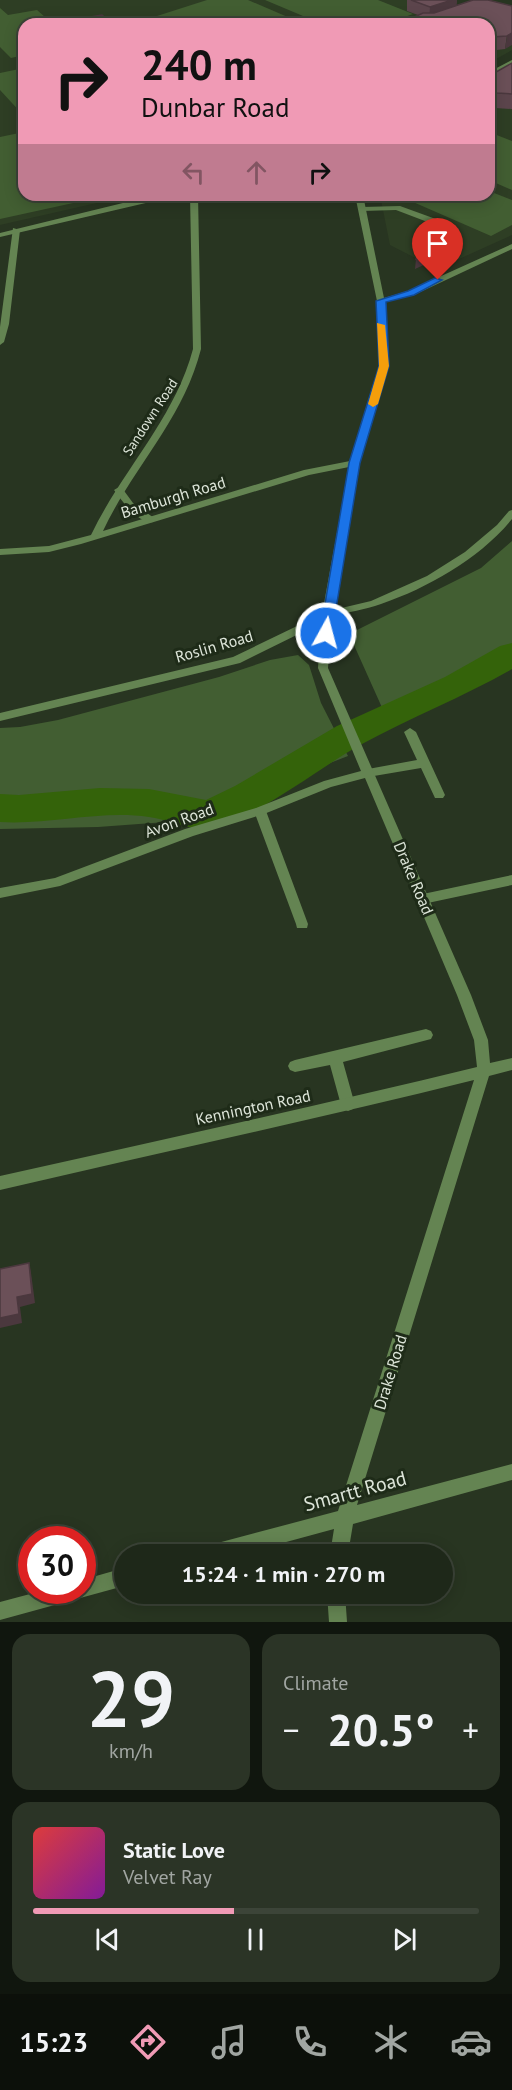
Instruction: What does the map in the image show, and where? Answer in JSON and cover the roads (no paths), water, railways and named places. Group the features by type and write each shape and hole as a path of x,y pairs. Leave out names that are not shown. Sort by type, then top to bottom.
{"street":[{"path":"495,72 512,62"},
{"path":"0,235 149,201"},
{"name":"Sandown Road","path":"95,537 119,490 175,406 193,372 197,349 194,201"},
{"name":"Drake Road","path":"341,1544 345,1517 484,1070 481,1040 472,1015 323,668 327,616 354,463 384,366 381,301 360,201"},
{"path":"362,209 406,210 441,224 444,228 442,235"},
{"path":"1,339 16,230"},
{"path":"381,301 411,293 512,246"},
{"name":"Bamburgh Road","path":"0,552 49,549 307,472 354,463"},
{"path":"119,490 130,505 151,520"},
{"name":"Roslin Road","path":"0,717 236,660 266,648 327,616 375,603 421,583 488,541 512,513"},
{"path":"410,732 439,795"},
{"name":"Avon Road","path":"0,893 56,883 189,832 260,811 328,784 368,773 424,763"},
{"path":"260,811 302,924"},
{"path":"423,899 512,880"},
{"path":"295,1066 426,1035"},
{"path":"335,1058 348,1105"},
{"name":"Kennington Road","path":"0,1183 348,1105 512,1064"},
{"name":"Smartt Road","path":"246,1544 512,1472"},
{"path":"96,1585 114,1580"},
{"path":"0,1611 25,1604"},
{"path":"337,1604 338,1622"}],"waterway":[{"path":"0,808 19,809 100,802 149,803 204,815 216,812 248,796 350,735 457,685 512,654"}]}
